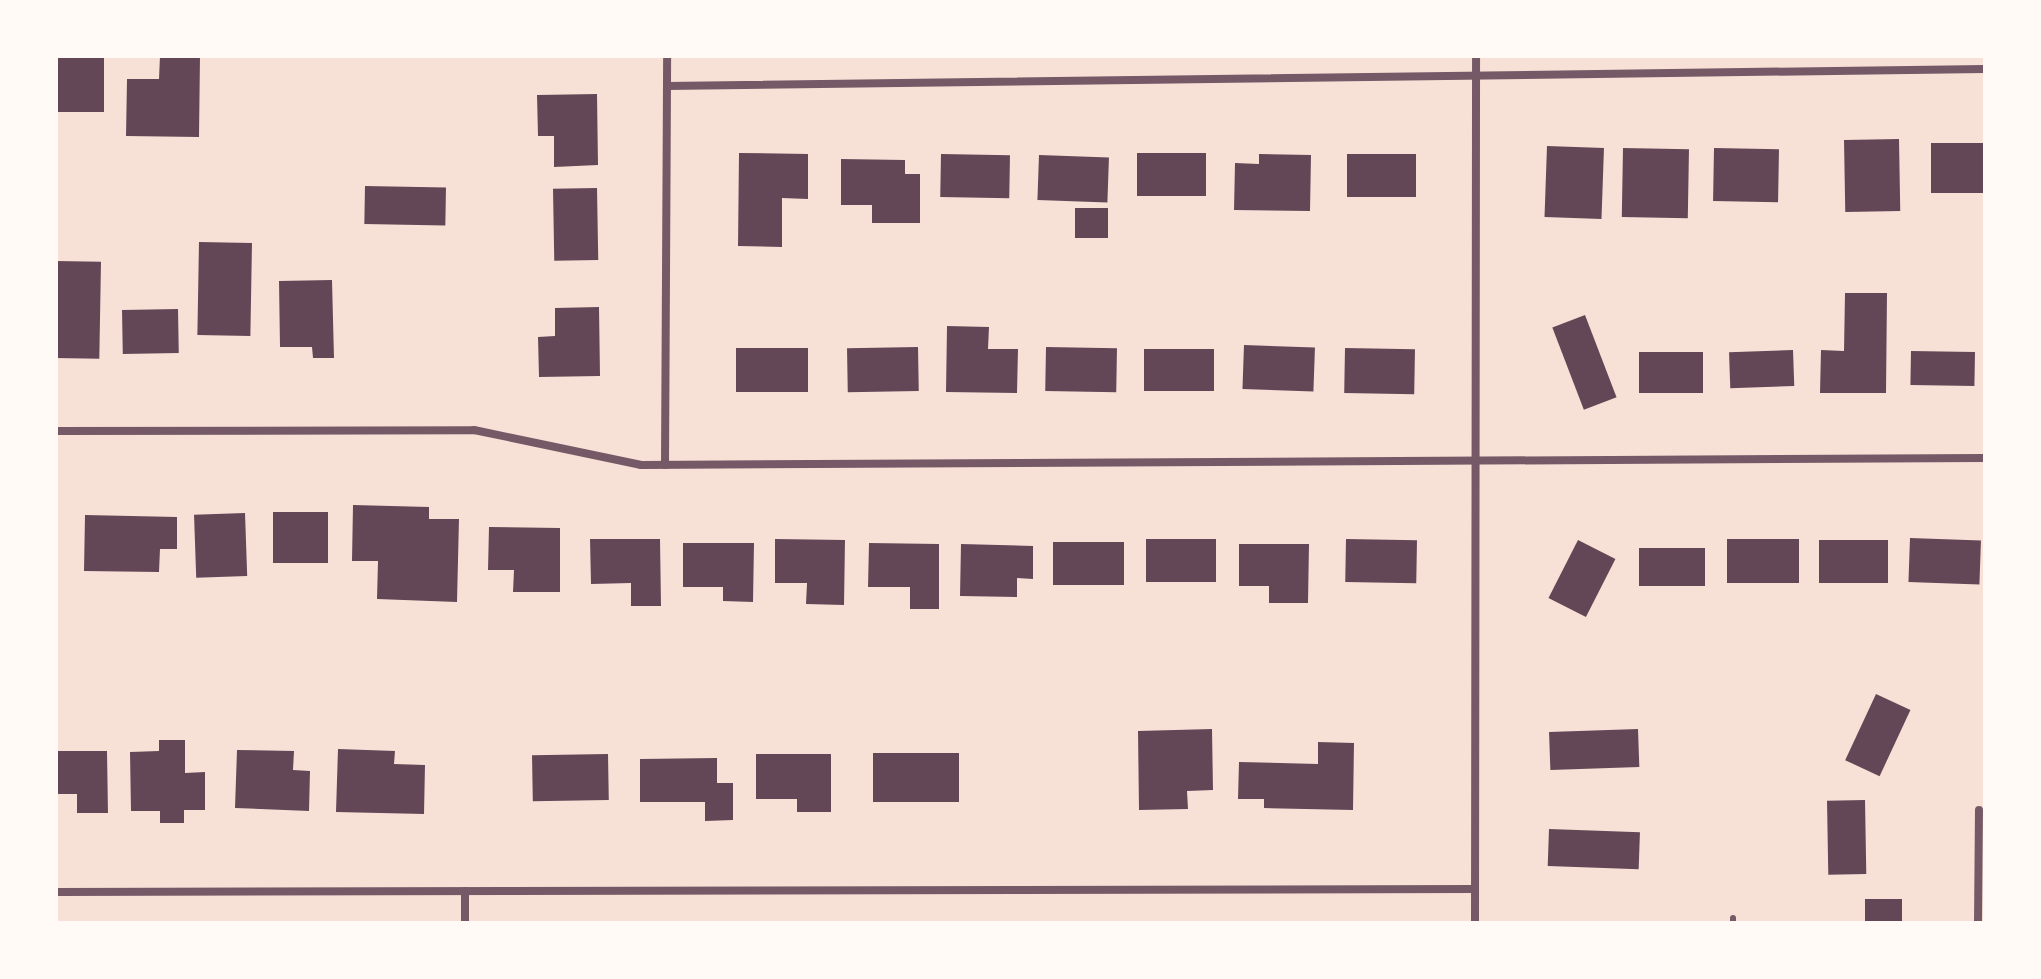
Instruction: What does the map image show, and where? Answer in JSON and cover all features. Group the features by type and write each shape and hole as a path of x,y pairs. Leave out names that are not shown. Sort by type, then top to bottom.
{"street":[{"path":"665,465 667,56"},
{"path":"1475,923 1476,56"},
{"path":"667,86 1985,69"},
{"path":"56,431 474,430 641,465 1985,458"},
{"path":"1978,923 1979,810"},
{"path":"56,892 1475,889"},
{"path":"465,891 465,923"}],"building":[{"path":"56,56 104,56 104,112 56,112"},
{"path":"160,56 200,56 199,137 126,136 127,79 159,79"},
{"path":"597,94 598,165 554,167 554,136 538,136 537,95"},
{"path":"1899,139 1900,211 1845,212 1844,140"},
{"path":"1931,143 1985,143 1985,193 1931,193"},
{"path":"1547,146 1604,148 1601,219 1545,217"},
{"path":"1623,148 1689,149 1688,218 1622,217"},
{"path":"1714,148 1779,149 1778,202 1713,201"},
{"path":"739,153 808,154 808,199 782,198 782,247 738,246"},
{"path":"1137,153 1206,153 1206,196 1137,196"},
{"path":"941,154 1010,155 1009,198 940,197"},
{"path":"1259,154 1311,155 1310,211 1234,210 1235,163 1259,164"},
{"path":"1347,154 1416,154 1416,197 1347,197"},
{"path":"1039,155 1109,157 1107,202 1037,200"},
{"path":"841,159 905,160 905,174 920,174 920,223 872,223 872,205 841,205"},
{"path":"365,186 446,187 445,225 364,224"},
{"path":"597,188 598,260 554,261 553,189"},
{"path":"1075,208 1108,208 1108,238 1075,238"},
{"path":"199,242 252,243 250,336 197,335"},
{"path":"56,261 101,262 99,359 56,358"},
{"path":"332,280 334,358 313,358 312,347 280,347 279,281"},
{"path":"1845,293 1887,293 1886,393 1820,393 1821,350 1844,351"},
{"path":"599,307 600,376 539,377 538,337 555,336 555,308"},
{"path":"178,309 179,353 123,354 122,310"},
{"path":"1585,315 1617,397 1584,410 1552,328"},
{"path":"947,326 989,327 988,349 1018,349 1017,393 946,392"},
{"path":"1244,345 1315,347 1313,391 1242,389"},
{"path":"918,347 919,391 848,392 847,348"},
{"path":"1046,347 1117,348 1116,392 1045,391"},
{"path":"736,348 808,348 808,392 736,392"},
{"path":"1345,348 1415,349 1414,394 1344,393"},
{"path":"1144,349 1214,349 1214,391 1144,391"},
{"path":"1793,350 1794,386 1730,388 1729,352"},
{"path":"1911,351 1975,352 1974,386 1910,385"},
{"path":"1639,352 1703,352 1703,393 1639,393"},
{"path":"353,505 429,507 429,519 459,519 457,602 377,599 378,561 352,561"},
{"path":"273,512 328,512 328,563 273,563"},
{"path":"245,513 247,576 196,578 194,515"},
{"path":"85,515 177,517 177,549 160,549 159,572 84,571"},
{"path":"489,527 560,528 560,592 513,592 514,570 488,570"},
{"path":"1910,538 1981,540 1979,584 1908,582"},
{"path":"590,539 660,539 661,606 631,606 631,583 591,584"},
{"path":"775,539 845,540 844,605 806,604 807,583 775,583"},
{"path":"1146,539 1216,539 1216,582 1146,582"},
{"path":"1346,539 1417,540 1416,583 1345,582"},
{"path":"1727,539 1799,539 1799,583 1727,583"},
{"path":"1578,540 1615,559 1586,617 1548,598"},
{"path":"1819,540 1888,540 1888,583 1819,583"},
{"path":"1053,542 1124,542 1124,585 1053,585"},
{"path":"683,543 754,543 753,602 723,601 723,587 683,587"},
{"path":"869,543 939,544 939,609 910,609 910,587 868,587"},
{"path":"961,544 1033,546 1033,579 1017,578 1017,597 960,596"},
{"path":"1239,544 1309,544 1308,603 1269,603 1269,586 1239,586"},
{"path":"1639,548 1705,548 1705,586 1639,586"},
{"path":"1876,694 1910,710 1880,776 1845,760"},
{"path":"1212,729 1213,790 1187,791 1188,809 1139,810 1138,731"},
{"path":"1638,729 1639,767 1550,770 1549,732"},
{"path":"159,740 185,740 185,773 205,772 205,810 184,810 184,823 160,823 160,811 131,811 130,752 159,751"},
{"path":"1318,742 1354,743 1353,810 1264,808 1264,799 1238,799 1239,762 1318,764"},
{"path":"338,749 395,751 394,764 425,765 424,814 336,812"},
{"path":"237,750 294,751 293,770 310,771 309,811 235,808"},
{"path":"56,751 107,751 108,813 77,813 77,794 56,794"},
{"path":"873,753 959,753 959,802 873,802"},
{"path":"608,754 609,800 533,801 532,755"},
{"path":"756,754 831,754 831,812 797,812 797,799 756,799"},
{"path":"717,758 717,783 733,783 733,820 705,821 705,802 640,802 640,759"},
{"path":"1865,800 1866,874 1828,875 1827,801"},
{"path":"1549,829 1640,832 1639,869 1548,866"},
{"path":"1865,899 1902,899 1902,923 1865,923"}]}
